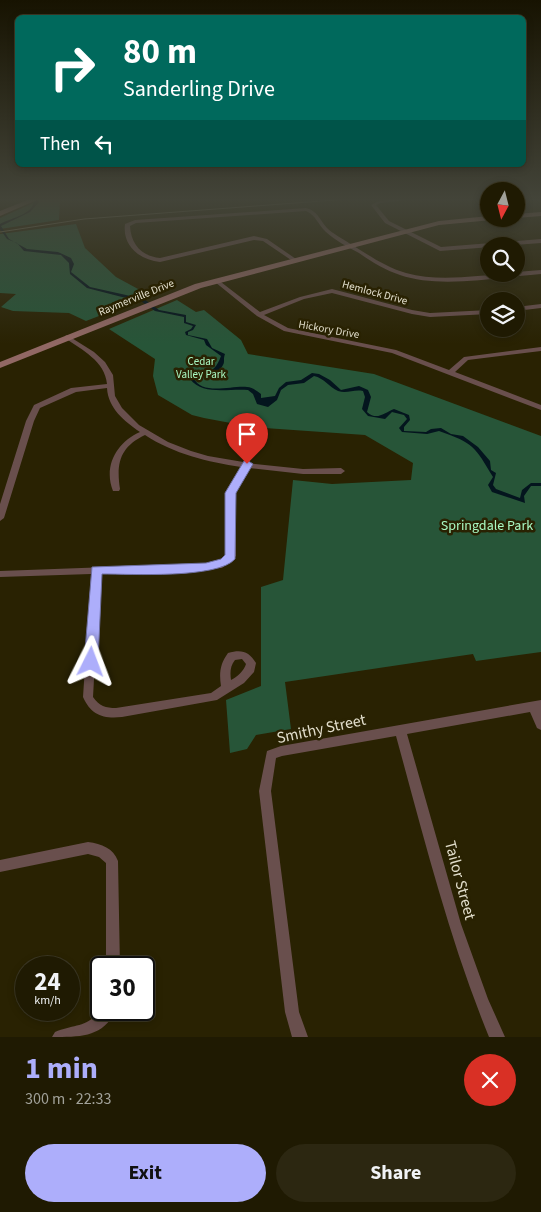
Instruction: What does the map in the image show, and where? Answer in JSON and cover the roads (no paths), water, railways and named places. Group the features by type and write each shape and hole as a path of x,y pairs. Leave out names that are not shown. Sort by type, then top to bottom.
{"street":[{"path":"134,247 143,256 152,260 210,247"},
{"path":"276,247 294,260"},
{"name":"Raymerville Drive","path":"0,365 152,302 217,281 342,247"},
{"path":"355,247 388,268 430,279 452,280 480,277"},
{"path":"435,247 440,250 469,247"},
{"path":"525,273 541,272"},
{"name":"Hickory Drive","path":"217,281 259,315 286,330 386,349 541,408"},
{"name":"Hemlock Drive","path":"259,315 302,298 332,291 430,315 480,312"},
{"path":"525,308 541,306"},
{"path":"67,337 105,367 109,375 109,386 113,402 119,411 146,432 182,450 247,464 317,473 341,471"},
{"path":"450,372 466,358 541,349"},
{"path":"0,518 30,421 37,407 74,390 109,386"},
{"path":"116,489 114,477 120,448 132,437 146,432"},
{"path":"0,574 206,568 225,563 231,556 231,493 247,464"},
{"path":"96,570 88,697 99,711 108,714 201,700 213,697 227,688"},
{"path":"537,706 541,725"},
{"name":"Smithy Street","path":"300,1037 292,1012 265,792 267,764 270,756 282,751 537,706"},
{"name":"Tailor Street","path":"400,729 451,908 458,940 497,1037"},
{"path":"0,866 88,848 102,850 112,861 113,956"},
{"path":"60,1037 92,1029 103,1021"}],"water":[{"path":"21,247 58,252 71,258 74,264 71,272 90,287 144,299 159,310 186,315 186,322 196,325 193,330 188,332 188,335 207,339 212,348 225,354 224,364 220,369 198,375 194,378 203,387 249,387 261,394 261,398 275,396 279,388 286,382 301,380 312,373 319,374 330,380 341,390 359,386 368,390 371,397 367,412 371,415 377,416 394,409 409,415 410,420 404,427 404,431 426,432 431,429 441,428 451,434 463,436 478,447 490,461 491,470 496,473 493,485 496,489 520,498 522,490 531,483 541,483 541,486 531,486 524,496 525,503 492,492 488,485 493,477 477,452 467,443 439,431 427,434 402,432 399,428 407,419 404,415 392,412 385,419 368,416 362,409 365,397 363,391 338,391 314,376 304,383 288,385 281,390 277,400 268,407 257,404 253,394 248,390 202,388 190,379 194,374 186,374 212,370 221,356 206,345 204,340 186,335 185,332 193,326 184,323 184,317 155,311 138,299 87,288 70,274 69,263 61,255 24,251"}],"park label":[{"name":"Cedar Valley Park","path":"201,367"},
{"name":"Springdale Park","path":"487,525"}]}
